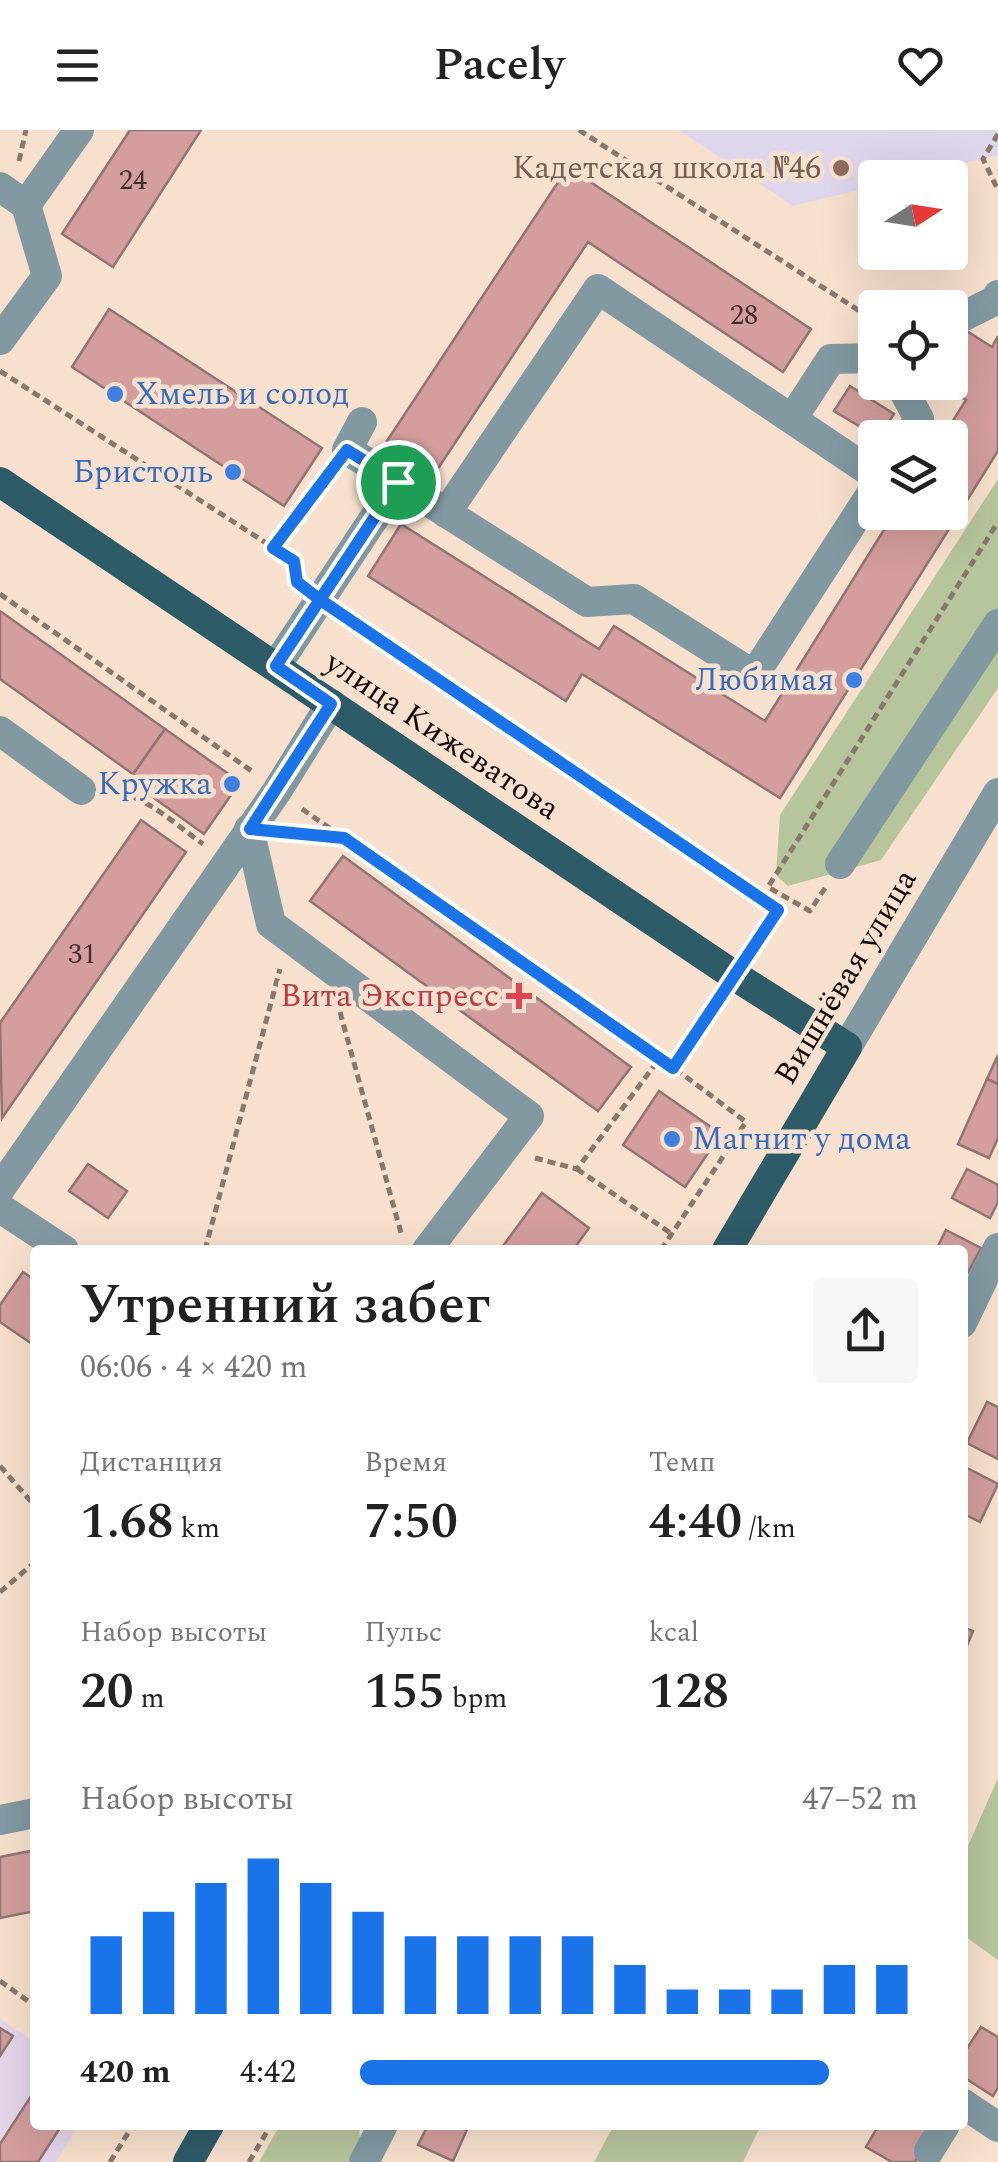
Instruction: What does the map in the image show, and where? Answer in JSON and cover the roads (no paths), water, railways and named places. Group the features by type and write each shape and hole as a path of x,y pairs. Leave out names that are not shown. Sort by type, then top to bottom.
{"main road":[{"name":"улица Кижеватова","path":"1,485 735,976 846,1046"},
{"name":"Вишнёвая улица","path":"730,1245 846,1046"},
{"path":"188,2162 206,2130"}],"street":[{"path":"26,205 79,130"},
{"path":"0,187 26,205 47,276 0,340"},
{"path":"446,513 598,289 858,463"},
{"path":"968,314 998,295"},
{"path":"792,418 831,359 858,358"},
{"path":"362,422 347,450 587,602 634,599 754,675 858,514"},
{"path":"276,666 398,482"},
{"path":"840,864 998,624"},
{"path":"0,1189 276,791 331,704"},
{"path":"0,731 81,790"},
{"name":"Вишнёвая улица","path":"846,1046 998,793"},
{"path":"250,829 271,924 528,1116 431,1245"},
{"path":"0,1208 56,1245"},
{"path":"968,1310 998,1248"},
{"path":"0,1820 30,1814"},
{"path":"968,2107 998,2127"},
{"path":"364,2162 380,2130"}],"place":[{"name":"Кадетская школа №46","path":"841,168"},
{"name":"Хмель и солод","path":"115,394"},
{"name":"Бристоль","path":"233,472"},
{"name":"Любимая","path":"854,680"},
{"name":"Кружка","path":"232,784"},
{"name":"Вита Экспресс","path":"519,996"},
{"name":"Магнит у дома","path":"672,1139"}]}
